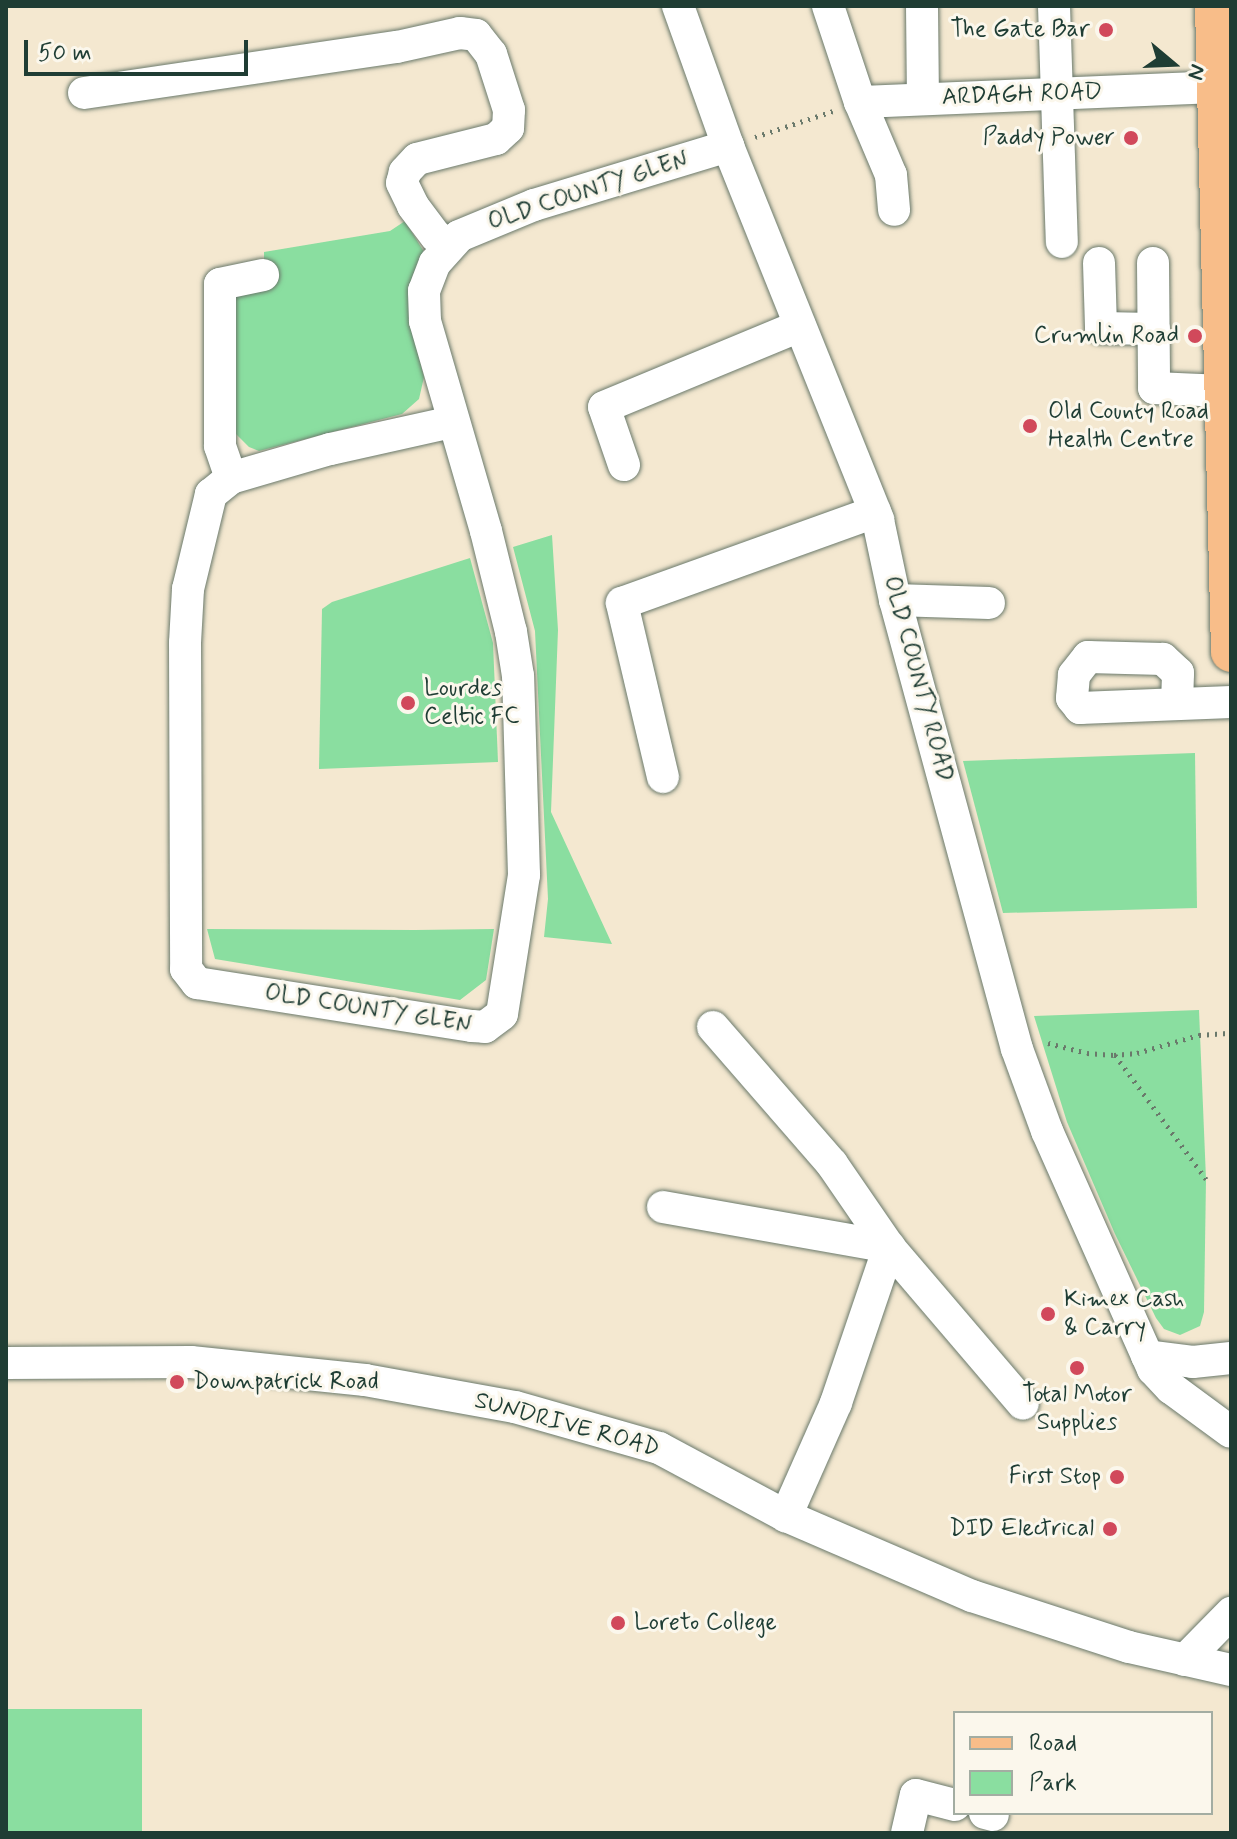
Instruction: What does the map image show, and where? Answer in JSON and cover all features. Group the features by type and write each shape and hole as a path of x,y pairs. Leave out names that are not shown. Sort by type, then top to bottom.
{"main road":[{"path":"1215,6 1227,250 1224,391 1231,652"}],"street":[{"name":"OLD COUNTY ROAD","path":"678,6 728,146 875,512 895,600 1017,1049 1047,1131 1153,1369 1171,1388 1231,1432"},
{"path":"828,6 860,102 891,175 894,210"},
{"name":"ARDAGH ROAD","path":"922,6 923,99"},
{"path":"1054,6 1062,242"},
{"path":"84,93 397,47 460,33 476,35 491,54 509,110 508,128 496,139 417,159 405,172 402,183 413,206 436,236 448,245"},
{"name":"ARDAGH ROAD","path":"860,102 1217,87"},
{"name":"OLD COUNTY GLEN","path":"231,478 211,494 188,589 185,643 186,969 197,983 485,1027 502,1014 506,1003 524,875 518,676 511,632 486,531 425,321 424,291 435,263 459,236 534,205 728,146"},
{"path":"1099,263 1101,328 1154,329"},
{"path":"1153,263 1154,388 1224,391"},
{"path":"263,275 220,284 220,446 231,478 330,449 452,422"},
{"path":"624,465 604,407 800,326"},
{"path":"663,777 622,603 875,512"},
{"path":"895,600 989,603"},
{"path":"1177,703 1231,702"},
{"path":"713,1027 832,1164 889,1247 1023,1404"},
{"path":"663,1207 889,1247"},
{"path":"786,1516 836,1403 889,1247"},
{"path":"1147,1356 1193,1362 1231,1358"},
{"name":"SUNDRIVE ROAD","path":"6,1363 219,1364 365,1380 515,1407 659,1448 786,1516 972,1596 1099,1638 1231,1670"},
{"path":"1185,1660 1231,1613"},
{"path":"907,1833 916,1795 953,1804"}],"path":[{"path":"728,146 860,102"},
{"path":"1017,1049 1043,1041 1087,1053 1114,1055 1137,1053 1199,1035 1231,1033"},
{"path":"1114,1055 1206,1179"}],"green space":[{"path":"405,221 424,252 413,275 410,300 411,326 424,377 419,399 402,414 259,451 249,447 236,434 232,305 236,295 264,286 264,252 390,231"},
{"path":"552,535 558,630 551,812 612,944 544,937 548,899 535,631 513,547"},
{"name":"Lourdes Celtic FC","path":"470,558 493,643 498,762 319,769 322,609 332,602"},
{"path":"1195,753 1197,908 1003,913 963,761"},
{"path":"207,929 494,929 486,980 460,1000 215,959"},
{"path":"1199,1010 1206,1179 1204,1312 1200,1326 1180,1335 1164,1329 1156,1318 1115,1234 1067,1122 1034,1016"},
{"path":"6,1709 142,1709 142,1833 6,1833"}],"place":[{"name":"The Gate Bar","path":"1106,30"},
{"name":"Paddy Power","path":"1131,138"},
{"name":"Crumlin Road","path":"1195,336"},
{"name":"Old County Road Health Centre","path":"1030,426"},
{"name":"Lourdes Celtic FC","path":"408,703"},
{"name":"Kimex Cash & Carry","path":"1048,1314"},
{"name":"Total Motor Supplies","path":"1077,1368"},
{"name":"Downpatrick Road","path":"177,1382"},
{"name":"First Stop","path":"1117,1477"},
{"name":"DID Electrical","path":"1110,1529"},
{"name":"Loreto College","path":"618,1623"}]}
